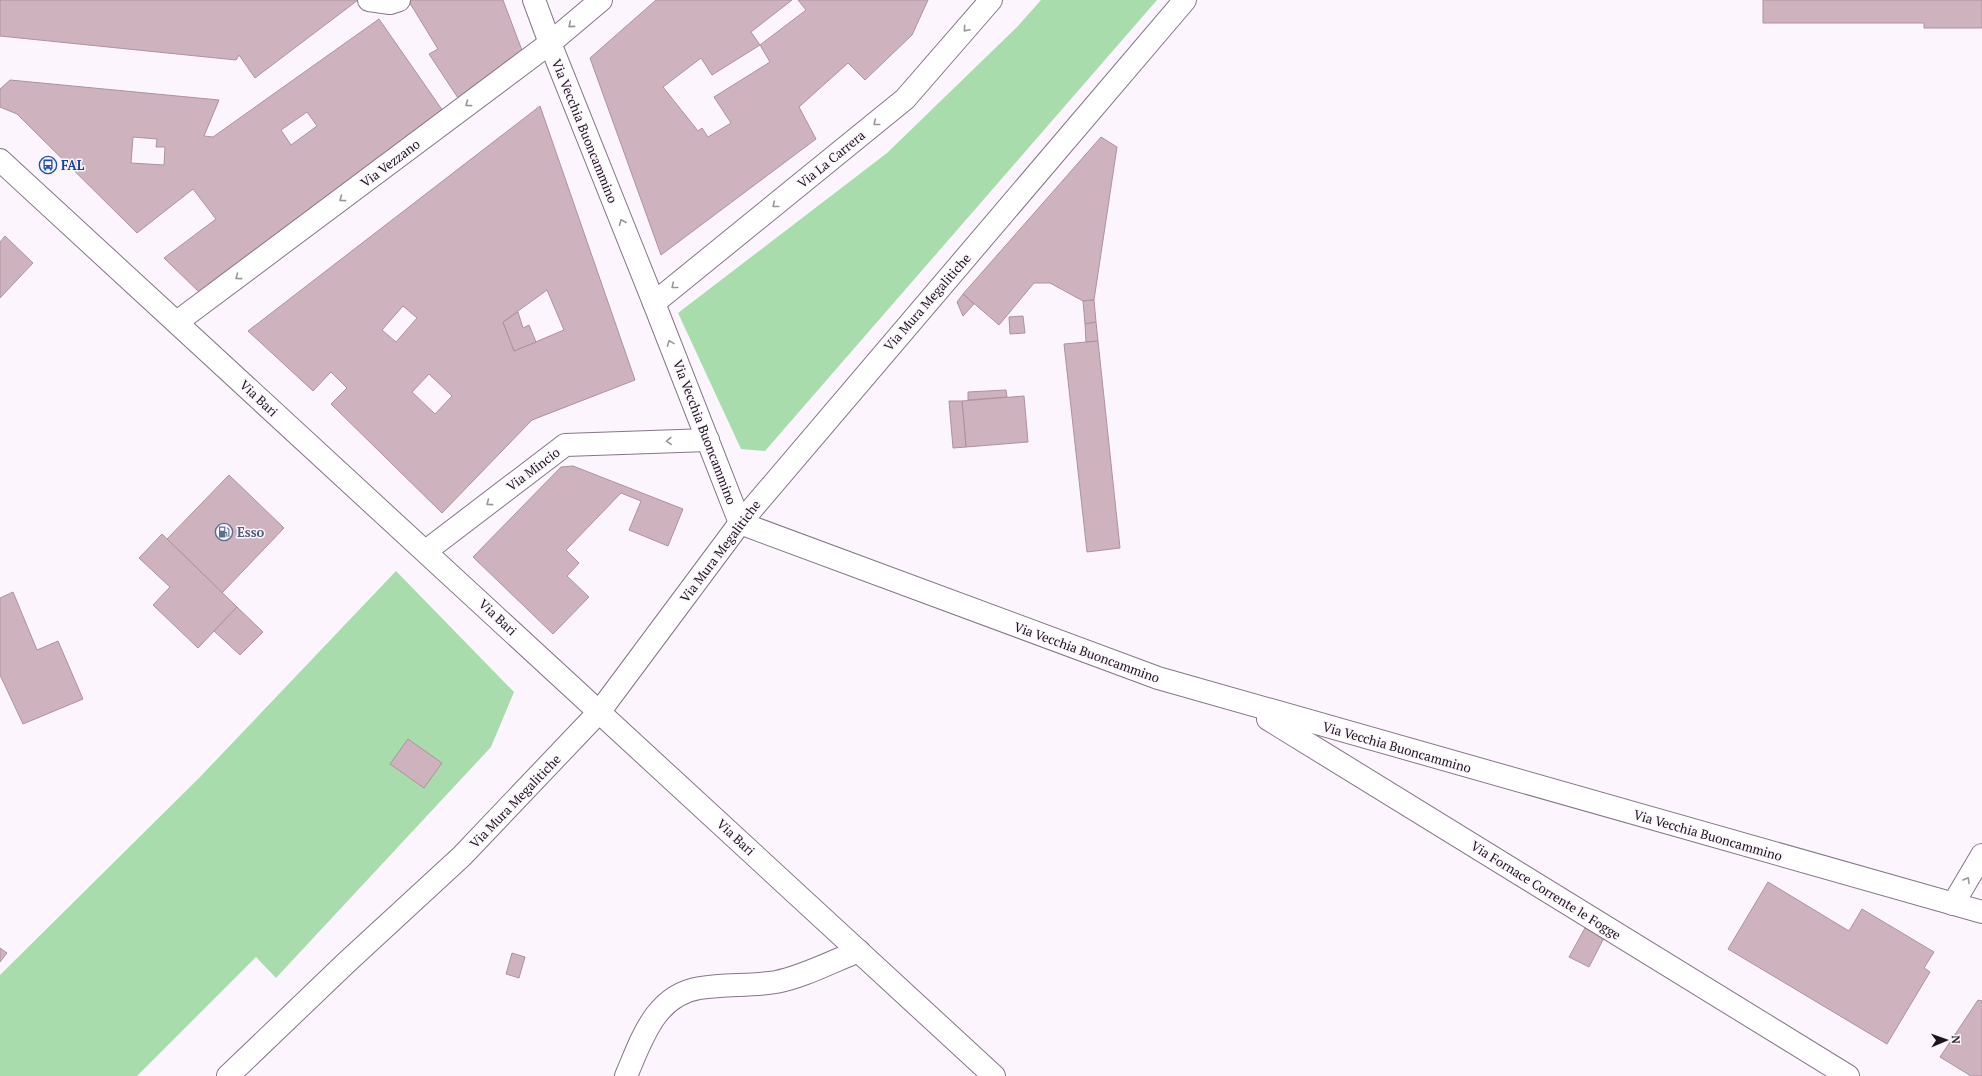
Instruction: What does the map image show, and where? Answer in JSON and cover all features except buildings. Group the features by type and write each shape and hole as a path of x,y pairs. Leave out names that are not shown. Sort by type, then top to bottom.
{"street":[{"path":"369,0 390,3 399,0"},
{"name":"Via Vecchia Buoncammino","path":"534,0 740,522 1158,678 1245,704 1982,912"},
{"name":"Via Vezzano","path":"177,322 550,43 601,0"},
{"name":"Via La Carrera","path":"654,302 905,99 991,0"},
{"name":"Via Mura Megalitiche","path":"228,1076 347,962 462,856 600,711 740,522 1186,0"},
{"name":"Via Bari","path":"0,160 600,711 994,1076"},
{"name":"Via Mincio","path":"426,551 565,445 708,440"},
{"name":"Via Fornace Corrente le Fogge","path":"1245,704 1848,1076"},
{"path":"1953,904 1982,855"},
{"path":"626,1076 651,1020 665,1004 682,992 700,988 776,982 859,951"}],"green space":[{"path":"1041,0 1157,0 765,451 741,449 678,313 887,153 1017,27"},
{"path":"396,571 514,692 491,747 276,978 256,957 137,1076 0,1076 0,975 200,777"}],"place":[{"name":"FAL","path":"48,165"},
{"name":"Esso","path":"224,532"}]}
